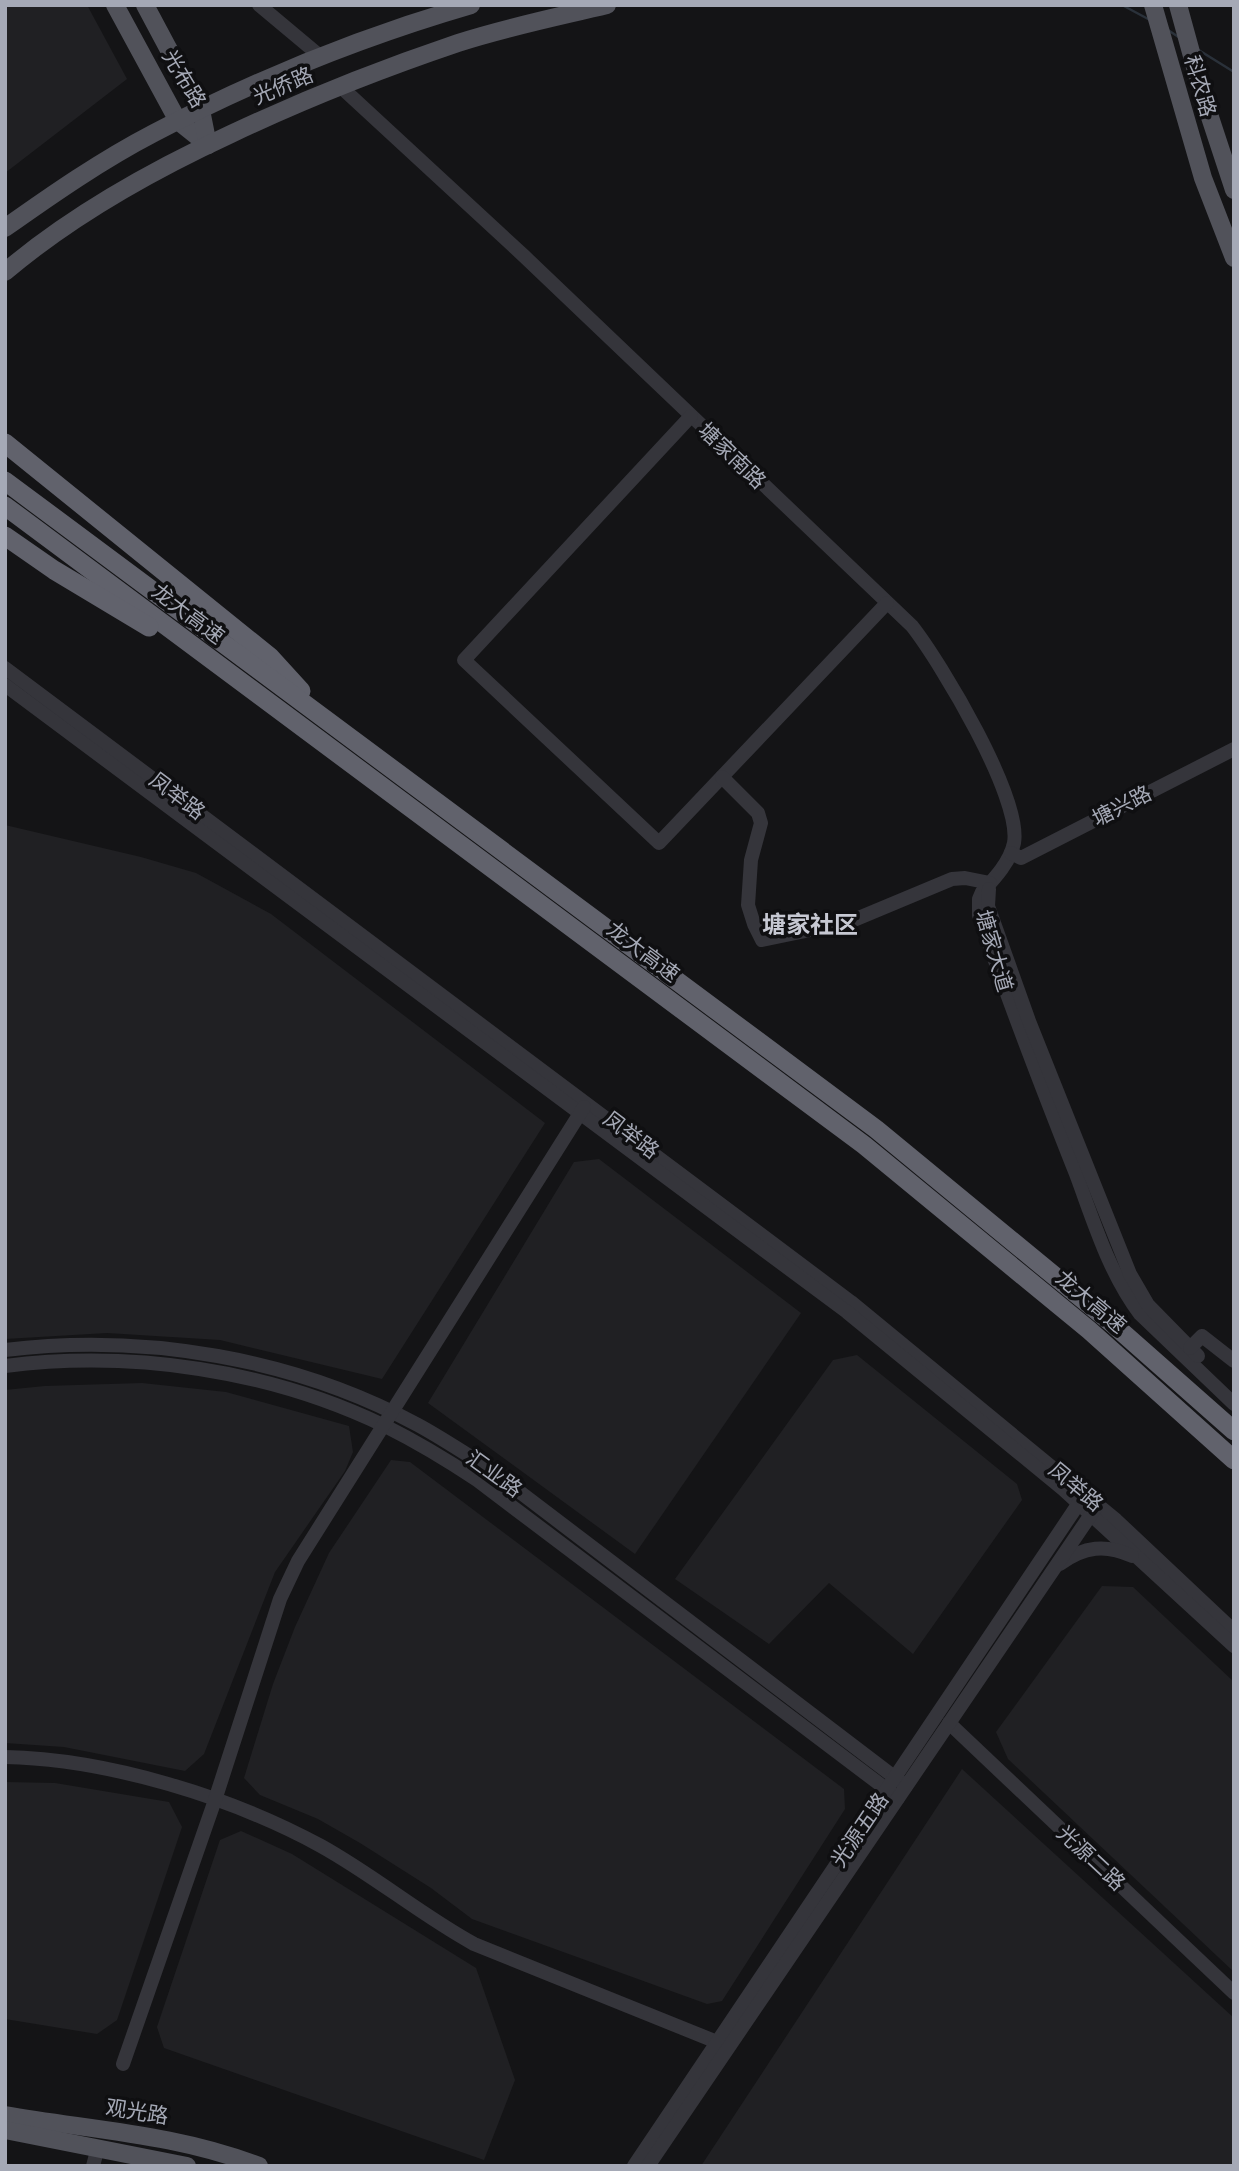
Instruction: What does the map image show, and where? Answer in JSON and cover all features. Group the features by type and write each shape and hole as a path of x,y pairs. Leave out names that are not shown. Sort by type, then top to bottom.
{"highway":[{"path":"5,443 270,657 333,725"},
{"name":"龙大高速","path":"5,481 333,725 441,817 452,838 864,1145 1094,1334 1234,1460"},
{"name":"龙大高速","path":"5,506 281,711 441,817 464,822 876,1129 1109,1320 1234,1431"},
{"path":"5,536 54,570 281,711"}],"main road":[{"name":"光布路","path":"115,5 178,121 208,145"},
{"name":"光布路","path":"145,5 201,110 208,145"},
{"name":"光侨路","path":"5,228 66,185 152,133 320,56 471,5"},
{"name":"光侨路","path":"5,272 85,214 169,163 272,114 460,43 523,24 607,5"},
{"name":"科农路","path":"1153,5 1203,178 1234,258"},
{"name":"科农路","path":"1178,5 1203,96 1234,190"},
{"name":"观光路","path":"5,2115 144,2134 200,2146 259,2166"},
{"name":"观光路","path":"5,2130 187,2166"}],"street":[{"path":"259,5 320,56"},
{"name":"塘家南路","path":"341,87 514,246 912,626 930,649 985,749 1010,807 1014,840 1011,853"},
{"path":"691,416 464,660 659,843 887,603"},
{"name":"凤举路","path":"5,668 583,1107"},
{"name":"凤举路","path":"5,685 851,1302 1234,1631"},
{"name":"塘兴路","path":"1011,853 1021,858 1234,749"},
{"path":"722,777 758,813 761,823 751,860 748,905 762,940 849,922 952,879 965,878 990,883 1011,853"},
{"name":"塘家大道","path":"990,883 988,906 1029,1021 1120,1253 1148,1305 1234,1391"},
{"name":"塘家大道","path":"990,883 979,899 979,915 1017,1026 1118,1279 1140,1314 1234,1404"},
{"path":"123,2064 215,1800 280,1599 298,1561 583,1107"},
{"path":"1190,1348 1202,1336 1234,1361"},
{"name":"汇业路","path":"5,1350 106,1346 195,1353 237,1360 310,1380 392,1412 486,1467 896,1788"},
{"name":"汇业路","path":"5,1366 106,1361 192,1368 305,1395 383,1425 477,1480 896,1788"},
{"name":"凤举路","path":"1089,1505 1234,1646"},
{"name":"光源五路","path":"648,2166 896,1788 949,1723 1051,1572 1089,1505"},
{"name":"光源五路","path":"634,2166 1089,1505"},
{"path":"1051,1572 1078,1552 1096,1548 1116,1549 1149,1566"},
{"name":"光源二路","path":"949,1723 1234,1993"},
{"path":"5,1757 73,1762 122,1771 215,1800 284,1827 361,1870 444,1927 474,1944 717,2042"},
{"path":"93,2166 98,2147"}],"shaded area":[{"path":"5,5 87,5 127,79 5,173"},
{"path":"5,825 141,857 196,873 271,914 545,1123 382,1379 220,1340 107,1333 5,1339"},
{"path":"599,1159 801,1313 635,1554 428,1403 574,1162"},
{"path":"857,1355 1017,1484 1022,1500 913,1654 829,1583 769,1644 675,1579 833,1360"},
{"path":"142,1383 226,1392 349,1426 353,1452 345,1471 275,1572 204,1754 185,1771 64,1747 5,1743 5,1390"},
{"path":"391,1460 410,1462 844,1789 845,1809 722,2001 707,2004 472,1919 431,1888 360,1843 318,1819 260,1795 244,1778 273,1684 295,1627 329,1553"},
{"path":"1102,1586 1133,1587 1234,1682 1234,1972 1008,1759 996,1732"},
{"path":"962,1769 1234,2018 1234,2166 701,2166"},
{"path":"5,1782 55,1783 169,1802 182,1827 117,2020 97,2034 5,2019"},
{"path":"241,1831 292,1854 476,1968 515,2080 484,2160 164,2048 157,2027 220,1840"}],"waterway":[{"path":"1122,5 1150,20"},
{"path":"1168,30 1180,38"},
{"path":"1197,49 1234,72"}],"district":[{"name":"塘家社区","path":"810,925"}]}
